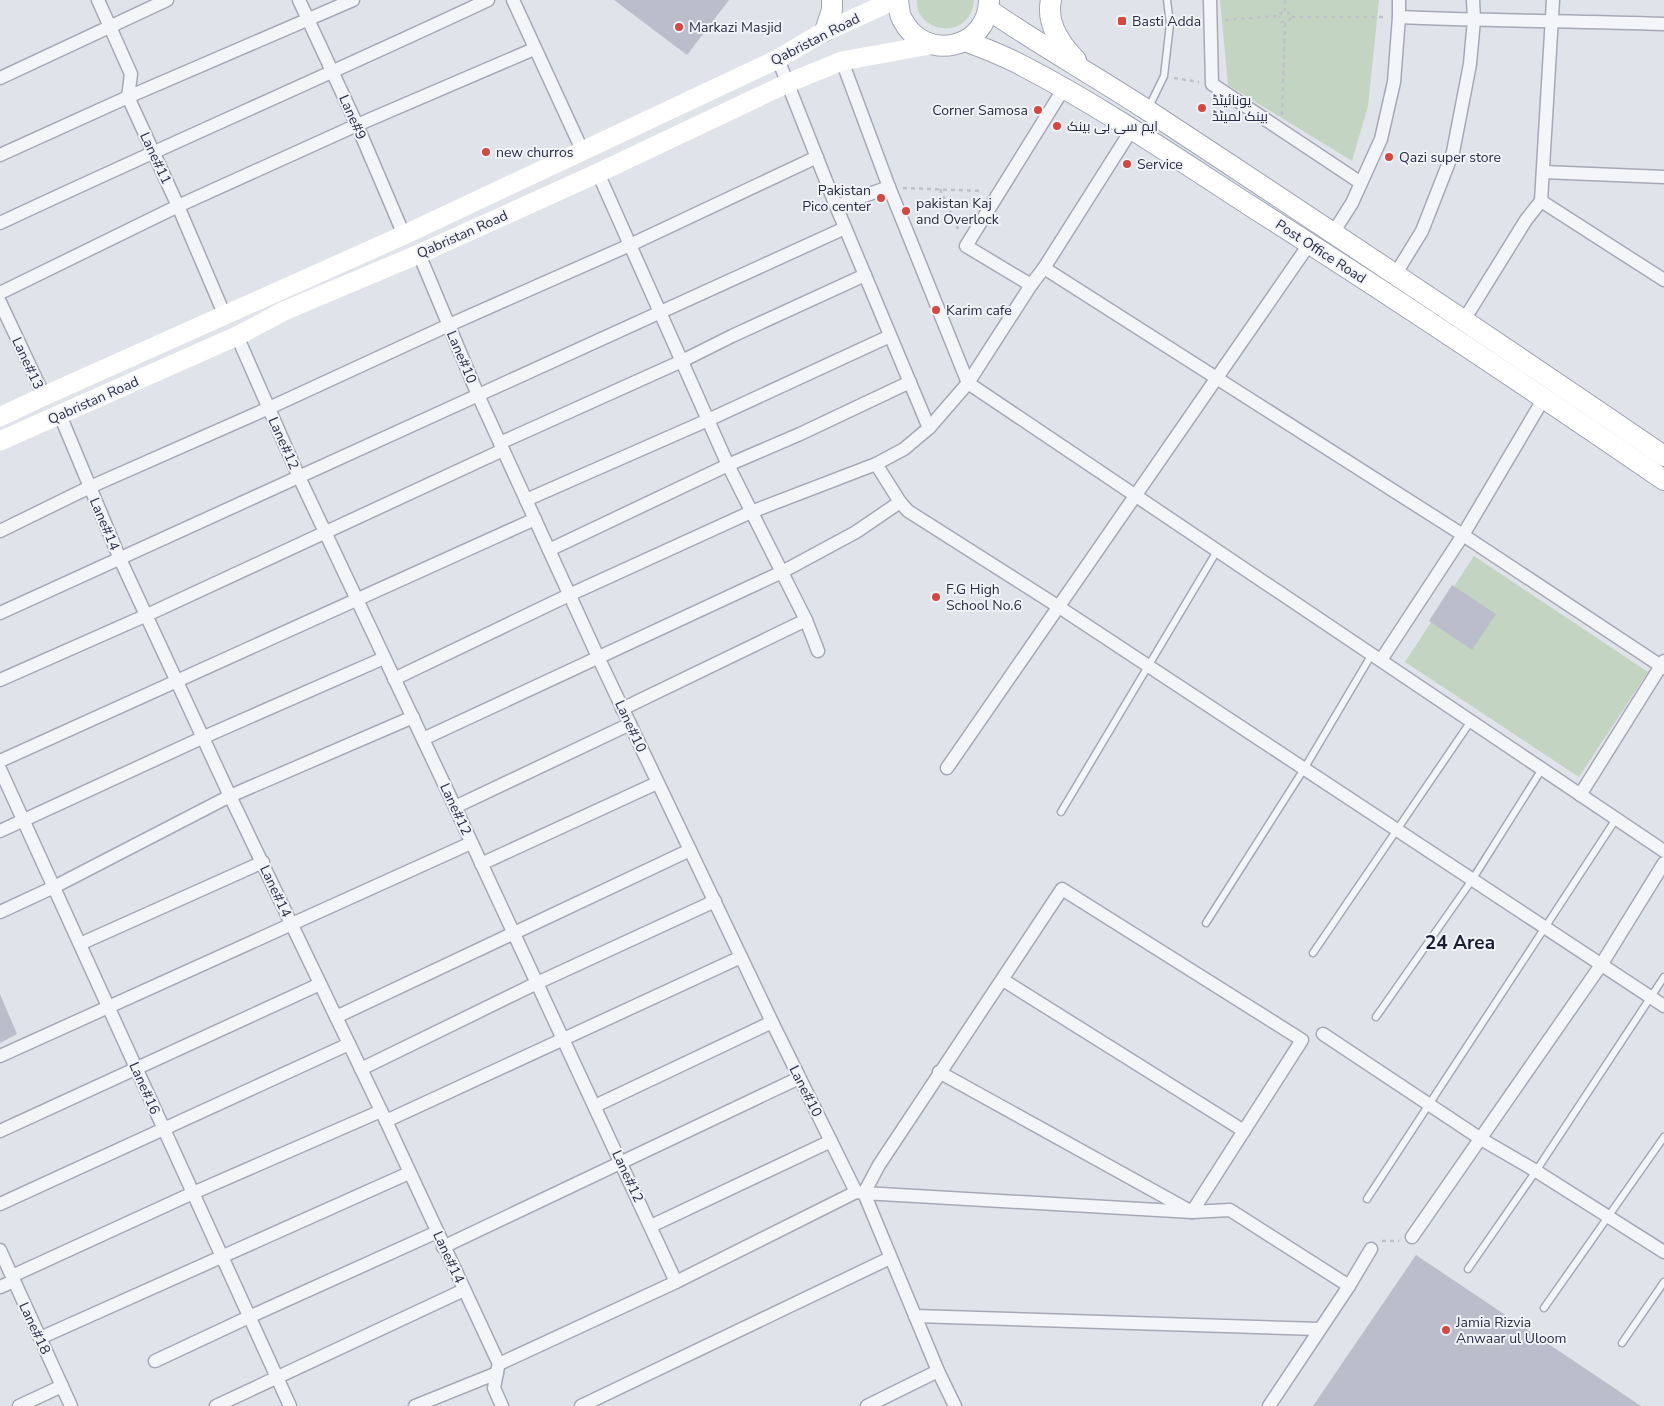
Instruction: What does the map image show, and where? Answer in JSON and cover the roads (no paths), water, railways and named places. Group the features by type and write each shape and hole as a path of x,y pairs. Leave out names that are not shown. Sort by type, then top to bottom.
{"main road":[{"path":"825,32 832,10 832,0"},
{"path":"896,0 901,18 912,35 930,45 948,47 966,41 981,28 993,4"},
{"path":"1051,0 1051,20 1057,37 1070,54 1090,74"},
{"name":"Post Office Road","path":"993,4 1032,40 1147,110 1334,233 1664,456"},
{"name":"Post Office Road","path":"966,41 1021,64 1132,130 1310,243 1537,393 1664,480"},
{"path":"1537,393 1540,371"}],"street":[{"path":"98,0 131,74 128,97"},
{"path":"0,78 167,0"},
{"name":"Lane#9","path":"300,0 357,125 404,235"},
{"path":"0,155 128,97 353,0"},
{"path":"0,223 153,151 333,73 488,0"},
{"path":"513,0 583,152"},
{"name":"Qabristan Road","path":"0,417 583,152 778,59 825,32 896,0"},
{"path":"1210,0 1212,84 1361,183"},
{"path":"1334,233 1352,203 1381,139 1394,82 1400,17 1399,0"},
{"path":"1395,275 1422,231 1453,152 1470,64 1474,20 1473,0"},
{"path":"1464,320 1526,220 1541,201 1553,0"},
{"path":"1400,17 1664,24"},
{"name":"Qabristan Road","path":"0,441 237,336 284,312 419,254 598,173 788,83 842,62 930,45"},
{"path":"0,293 178,206 357,125 534,49"},
{"path":"778,59 845,228 929,428"},
{"path":"842,62 889,187 968,383 1664,851"},
{"path":"1031,285 966,246 1064,88"},
{"name":"Lane#11","path":"128,97 178,206 224,316"},
{"path":"394,679 570,595 751,512 876,464 904,449 929,428 968,383 1132,130"},
{"path":"0,531 90,487 630,245 817,157"},
{"path":"1543,172 1664,177"},
{"path":"598,173 728,465 806,620 818,651"},
{"path":"836,206 889,187"},
{"path":"1541,201 1664,280"},
{"path":"0,613 845,228"},
{"path":"947,768 1310,243"},
{"name":"Lane#10","path":"419,254 478,396 622,709 799,1078 831,1141 860,1192 938,1372 955,1406"},
{"path":"1044,268 1663,665 1580,795"},
{"path":"0,680 325,533 732,336 865,275"},
{"path":"278,292 284,312"},
{"name":"Lane#13","path":"0,302 44,396"},
{"name":"Lane#12","path":"237,336 299,477 622,1162 676,1282"},
{"path":"526,500 708,420 890,336"},
{"path":"549,550 728,465 800,434 910,382"},
{"path":"1376,657 1463,535 1537,393"},
{"name":"Lane#14","path":"60,415 146,615 230,796 384,1116 498,1369"},
{"path":"876,464 900,502 908,511 1148,665 1664,1006"},
{"path":"423,739 782,572 856,532 900,502"},
{"path":"0,761 535,519"},
{"path":"622,709 806,620"},
{"path":"0,831 204,737 384,658"},
{"path":"0,912 54,887 230,796 413,717"},
{"path":"455,807 630,724"},
{"name":"Lane#16","path":"0,769 290,1406"},
{"path":"482,864 657,782"},
{"path":"0,1056 471,843"},
{"path":"336,1017 690,850"},
{"path":"80,944 263,862"},
{"path":"1412,1237 1601,965 1664,863"},
{"path":"415,1406 498,1369 860,1192 1062,889 1302,1040 1192,1212"},
{"path":"361,1069 537,983 715,901"},
{"path":"0,1287 13,1278 193,1193 384,1116 563,1038 741,957"},
{"path":"1003,980 1244,1130"},
{"path":"0,1131 320,984"},
{"path":"595,1106 772,1022"},
{"path":"1322,1034 1481,1139 1610,1216 1664,1252"},
{"path":"0,1204 349,1044"},
{"path":"939,1072 1192,1212"},
{"path":"443,1247 799,1078"},
{"path":"651,1226 831,1141"},
{"path":"40,1338 409,1173"},
{"path":"860,1192 1192,1212 1230,1210 1349,1286"},
{"path":"155,1361 437,1232"},
{"name":"Lane#18","path":"0,1250 71,1406"},
{"path":"1269,1406 1371,1250"},
{"path":"581,1406 890,1258"},
{"path":"216,1406 464,1290"},
{"path":"915,1316 1319,1329"},
{"path":"498,1369 494,1388 502,1406"},
{"path":"867,1406 938,1372"},
{"path":"19,1406 62,1386"}],"lane":[{"path":"1147,110 1164,76 1170,24 1167,0"},
{"path":"1061,812 1217,551"},
{"path":"1206,923 1376,657"},
{"path":"1313,953 1471,721"},
{"path":"1376,1017 1472,880 1542,769"},
{"path":"1368,1199 1616,819"},
{"path":"1468,1268 1536,1171 1664,977"},
{"path":"1544,1308 1664,1137"},
{"path":"1622,1343 1664,1282"}],"place":[{"name":"Basti Adda","path":"1122,21"},
{"name":"Markazi Masjid","path":"679,27"},
{"name":"یونائیٹڈ بینک لمیٹڈ","path":"1202,108"},
{"name":"Corner Samosa","path":"1038,110"},
{"name":"ایم سی بی بینک","path":"1057,126"},
{"name":"new churros","path":"486,152"},
{"name":"Qazi super store","path":"1389,157"},
{"name":"Service","path":"1127,164"},
{"name":"Pakistan Pico center","path":"881,198"},
{"name":"pakistan Kaj and Overlock","path":"906,211"},
{"name":"Karim cafe","path":"936,310"},
{"name":"F.G High School No.6","path":"936,597"},
{"name":"Jamia Rizvia Anwaar ul Uloom","path":"1446,1330"}],"district":[{"name":"24 Area","path":"1460,942"}]}
